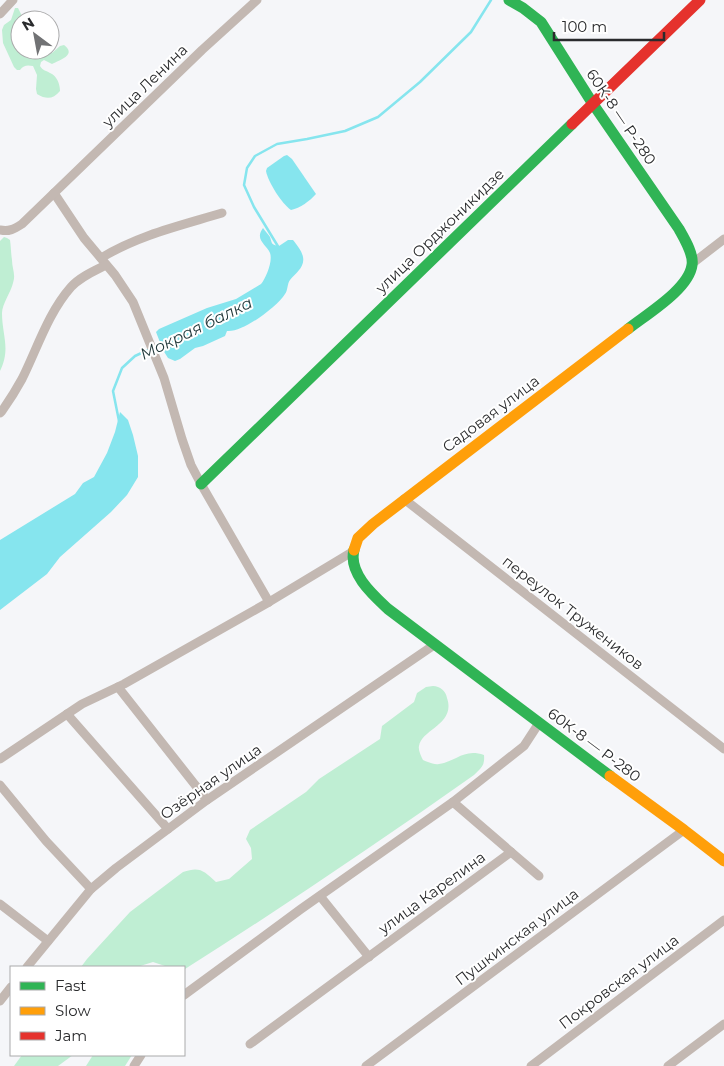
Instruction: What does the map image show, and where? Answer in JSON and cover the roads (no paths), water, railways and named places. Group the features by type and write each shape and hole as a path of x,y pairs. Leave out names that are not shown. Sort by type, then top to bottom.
{"street":[{"path":"0,14 13,0"},
{"name":"улица Ленина","path":"0,230 7,232 14,230 22,224 202,50 257,0"},
{"name":"60К-8 — Р-280","path":"509,0 541,22 593,104 679,229 689,247 693,263"},
{"name":"улица Орджоникидзе","path":"201,484 700,0"},
{"path":"54,193 84,238 125,289 133,302 164,378 182,439 201,484 269,602"},
{"path":"0,413 21,381 51,317 66,293 78,280 88,274 114,250 138,239 222,213"},
{"name":"Садовая улица","path":"0,759 82,704 118,687 269,602 352,552 355,543 362,533 404,499 678,290 689,275 693,263 724,239"},
{"name":"переулок Тружеников","path":"404,499 724,749"},
{"name":"60К-8 — Р-280","path":"352,552 356,572 361,580 371,593 388,609 724,861"},
{"name":"Озёрная улица","path":"28,966 91,889 116,868 207,800 434,645"},
{"path":"118,687 207,800"},
{"path":"67,714 168,829"},
{"path":"185,994 453,802 524,746 539,723"},
{"path":"0,785 46,841 91,889"},
{"name":"улица Карелина","path":"453,802 539,876"},
{"name":"Пушкинская улица","path":"366,1066 684,830"},
{"name":"улица Карелина","path":"250,1044 511,852"},
{"path":"320,896 369,957"},
{"path":"0,904 48,941"},
{"name":"Покровская улица","path":"532,1066 724,920"},
{"path":"0,1001 10,988"},
{"path":"668,1066 724,1024"}],"water":[{"path":"287,155 292,159 316,194 305,204 291,210 276,192 269,181 266,171 267,168"},
{"path":"263,228 273,244 279,246 288,240 293,240 302,255 301,267 288,283 285,294 275,306 250,324 233,331 227,331 225,336 195,348 180,359 175,361 168,358 156,332 159,329 207,308 236,299 261,284 267,274 271,260 270,253 260,239"},
{"path":"120,412 128,420 133,435 138,456 138,477 127,495 111,512 60,557 47,574 0,610 0,540 75,494 83,483 94,477 107,453"}],"waterway":[{"name":"Мокрая балка","path":"279,248 254,207 244,185 247,168 255,156 277,144 345,131 378,117 420,82 471,32 491,0"},
{"name":"Мокрая балка","path":"119,421 113,391 122,368 135,356 150,349"}]}
